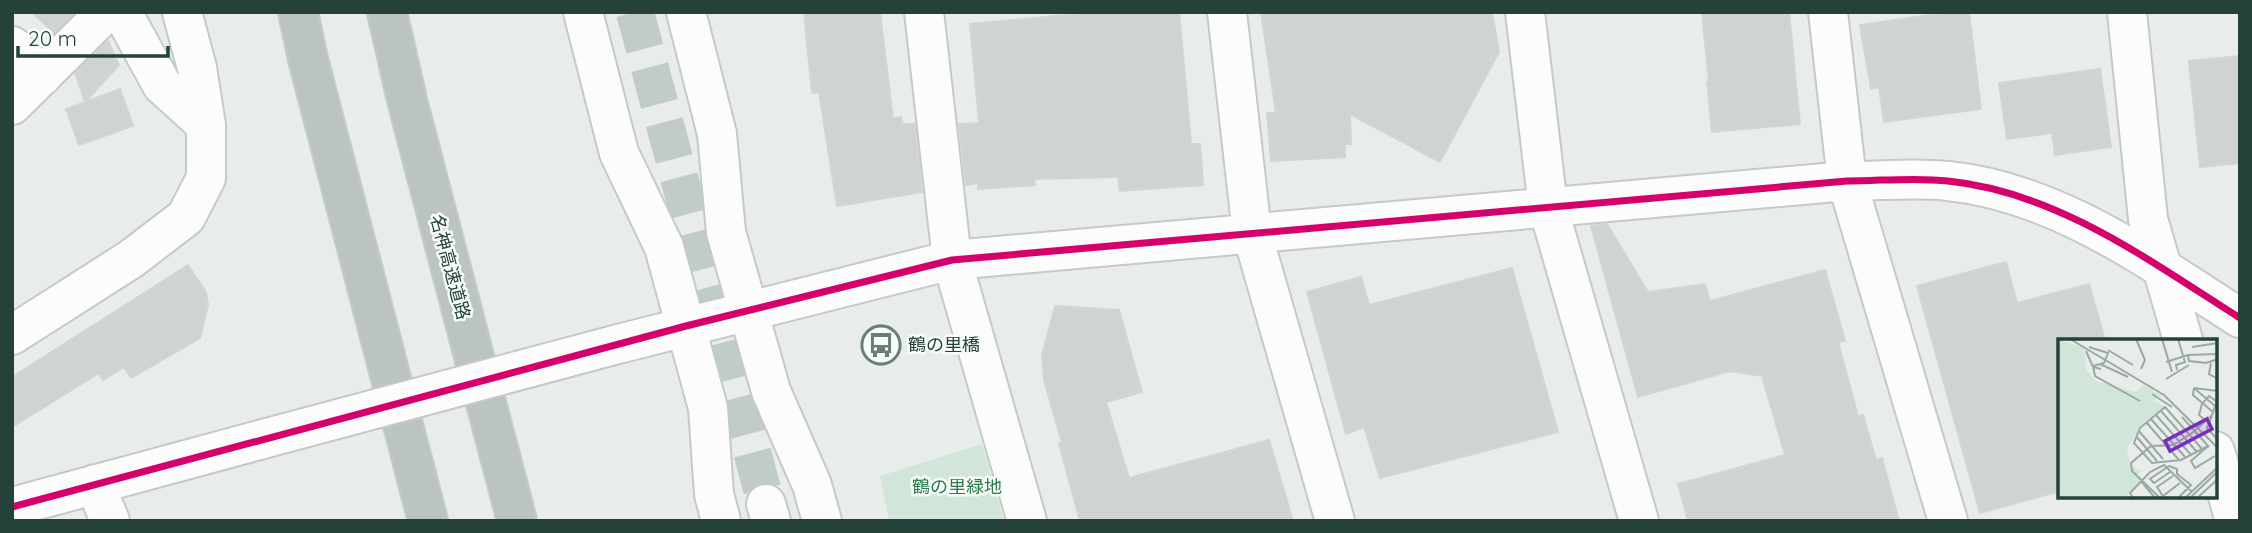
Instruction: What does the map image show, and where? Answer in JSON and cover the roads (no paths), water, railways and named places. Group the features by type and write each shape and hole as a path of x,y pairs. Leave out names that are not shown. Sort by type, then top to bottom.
{"highway":[{"path":"298,12 428,521"},
{"name":"名神高速道路","path":"387,12 407,100 517,521"}],"street":[{"path":"12,106 106,12"},
{"path":"122,12 162,85 206,125"},
{"path":"12,335 131,259 186,217 206,178 206,125 197,68 182,12"},
{"path":"583,12 619,153 664,247 686,326 708,408 714,494 721,521"},
{"path":"686,12 717,134 726,232 771,391 812,485 821,521"},
{"path":"924,12 952,260 1027,521"},
{"path":"1227,12 1252,233 1335,521"},
{"path":"1525,12 1548,207 1639,521"},
{"path":"1828,12 1847,181 1948,521"},
{"path":"2127,12 2148,219 2182,339"},
{"path":"12,46 42,76"},
{"path":"12,507 686,326 952,260 1847,181 1947,180 1996,189 2038,202 2080,222 2240,318"},
{"path":"2217,459 2235,521"},
{"path":"96,484 110,521"}],"tunnel":[{"path":"635,12 766,504"}],"place":[{"name":"鶴の里橋","path":"881,345"}],"park label":[{"name":"鶴の里緑地","path":"957,487"}]}
